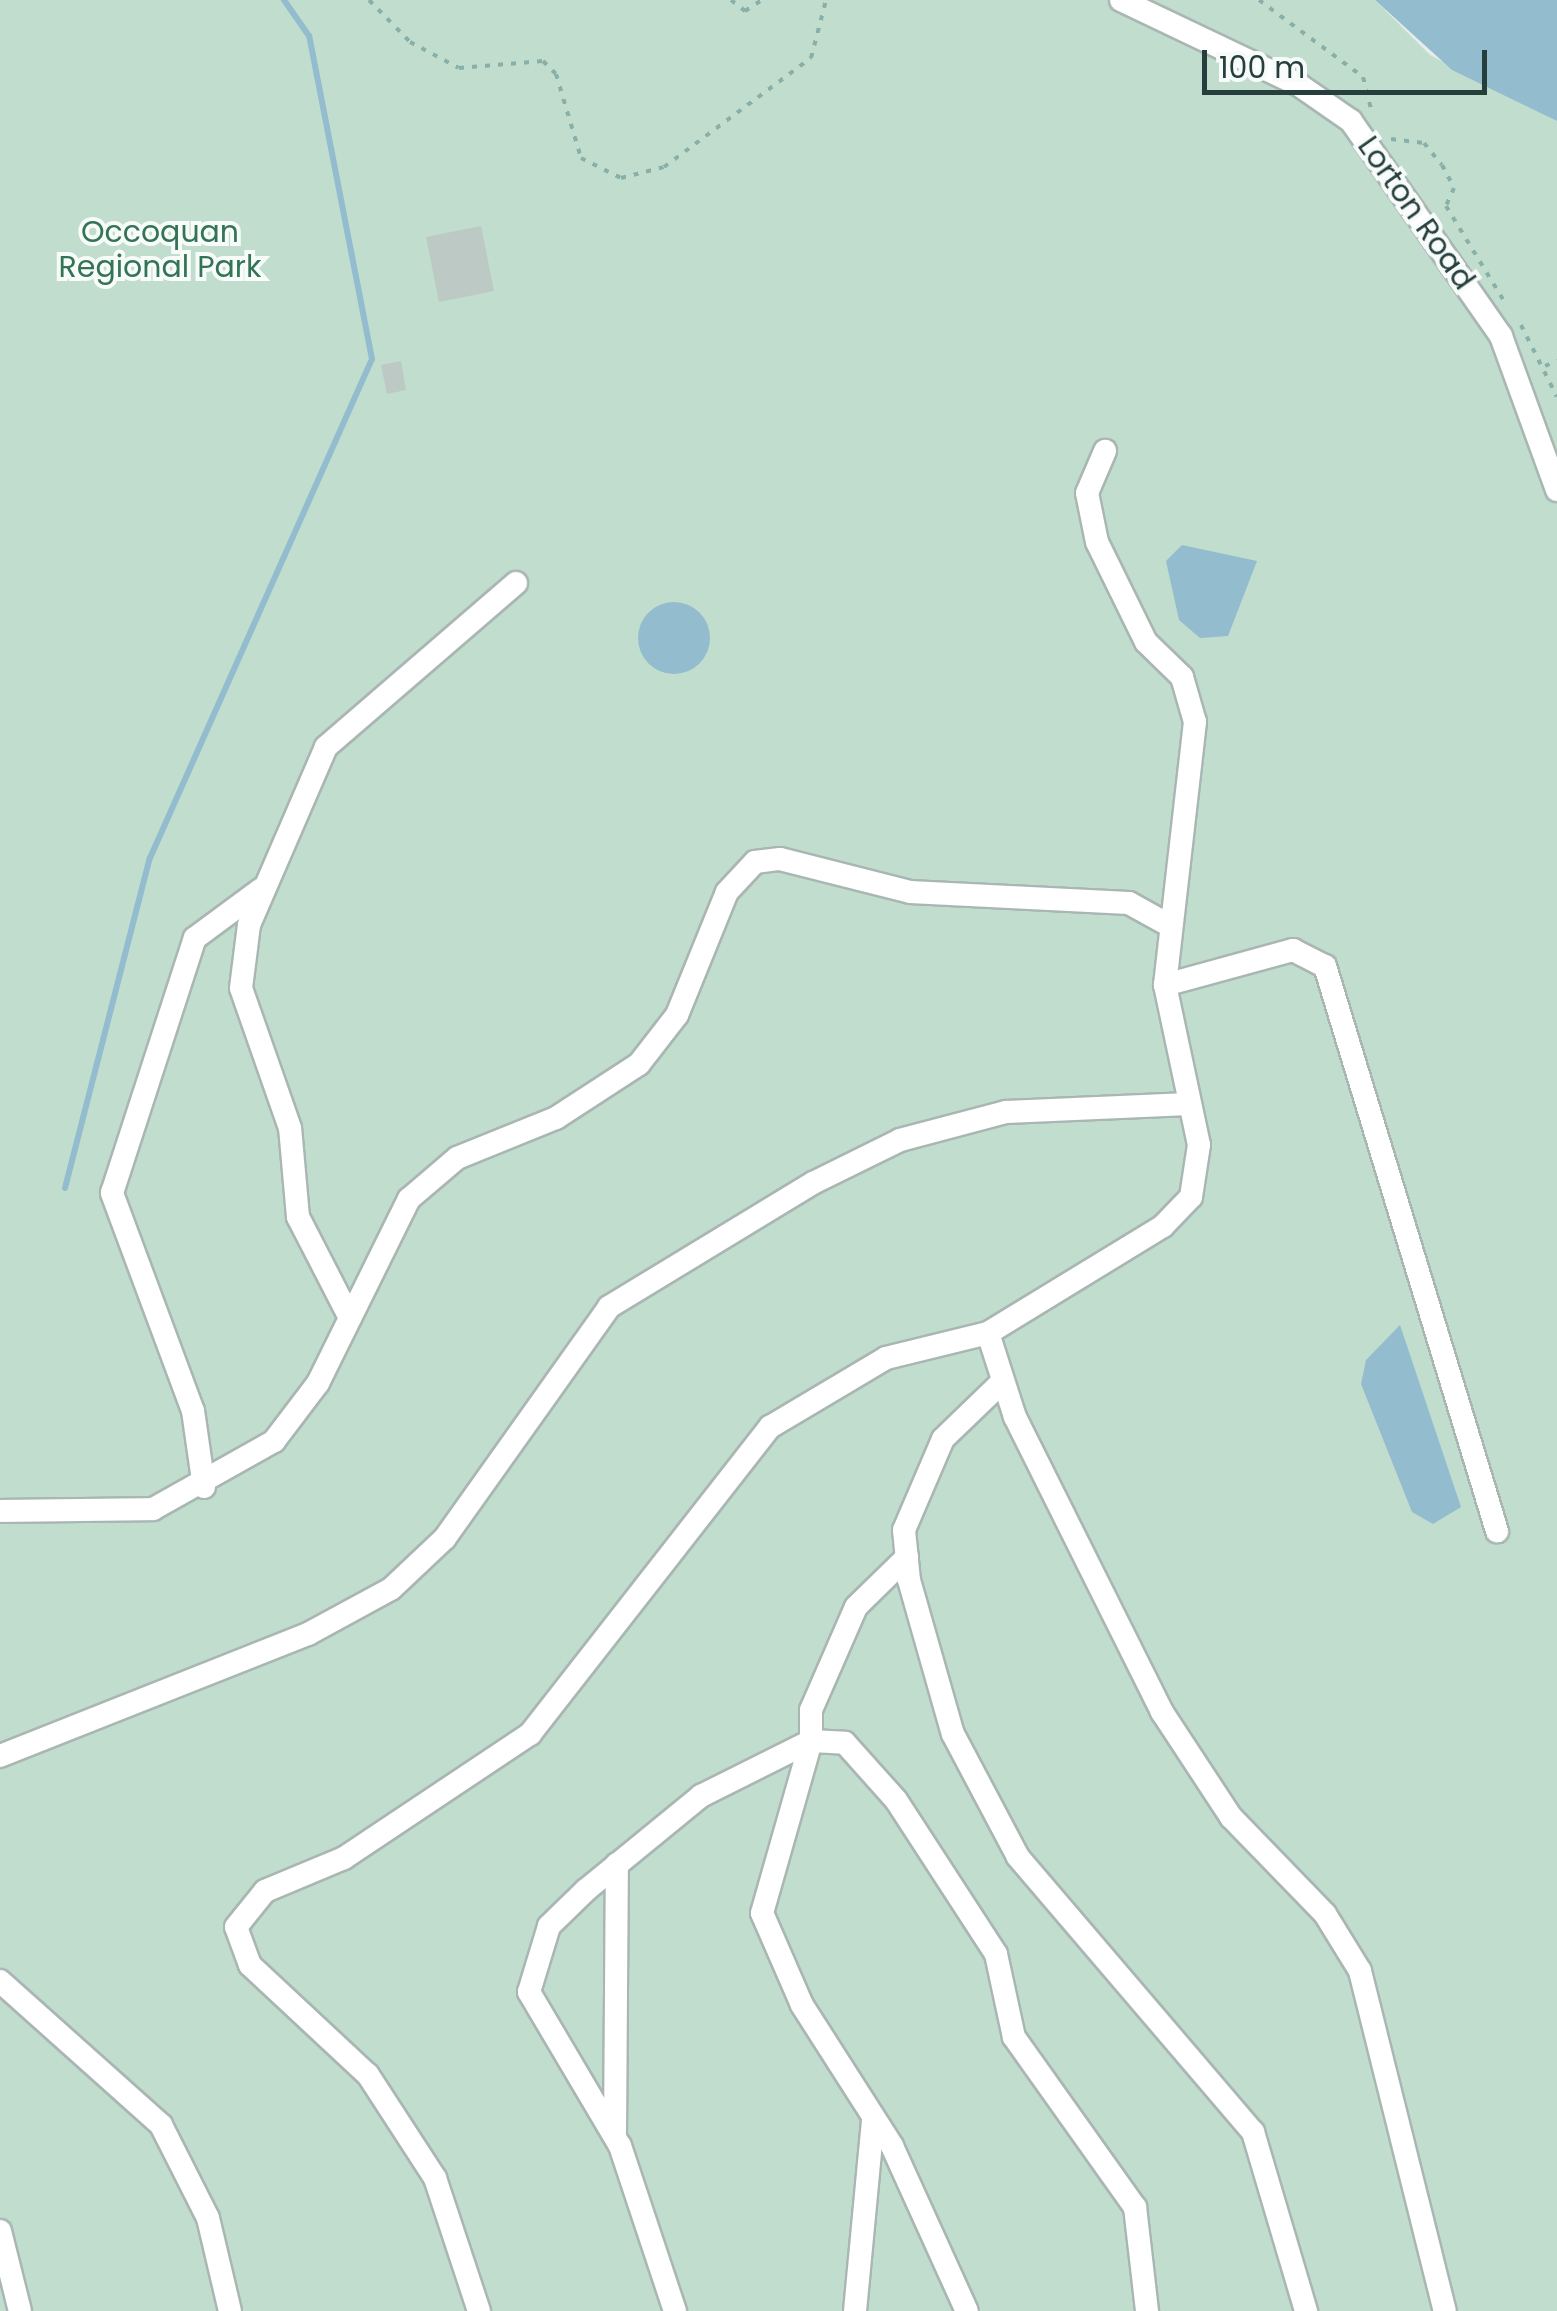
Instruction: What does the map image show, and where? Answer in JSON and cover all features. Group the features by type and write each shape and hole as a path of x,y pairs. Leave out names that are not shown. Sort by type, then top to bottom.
{"street":[{"name":"Lorton Road","path":"1121,0 1299,84 1352,121 1500,336 1557,490"},
{"path":"478,2311 435,2178 368,2075 250,1965 236,1927 264,1891 344,1858 538,1727 770,1427 886,1358 988,1333 1180,1213 1200,1165 1164,985 1167,924 1195,722 1182,678 1146,642 1097,542 1088,478 1105,450"},
{"path":"350,1318 302,1230 290,1128 247,1016 243,956 260,890 326,747 516,583"},
{"path":"0,1511 143,1510 204,1488 290,1424 424,1181 592,1099 662,1040 727,892 755,862 780,859 910,892 1128,903 1167,924"},
{"path":"204,1488 200,1433 112,1193 195,938 260,890"},
{"path":"1164,985 1293,950 1324,966 1497,1531"},
{"path":"0,1756 308,1634 391,1589 445,1538 610,1307 812,1183 900,1140 1006,1112 1189,1104"},
{"path":"988,1333 1002,1382 1162,1712 1231,1818 1326,1914 1360,1970 1445,2311"},
{"path":"1002,1382 942,1439 904,1530 907,1557 954,1734 1009,1841 1253,2132 1306,2311"},
{"path":"907,1557 856,1607 811,1710 810,1741 762,1913 802,2005 873,2121 966,2311"},
{"path":"675,2311 615,2138 529,1992 549,1926 617,1864 701,1796 810,1741 845,1744 896,1800 996,1954 1014,2037 1135,2206 1147,2311"},
{"path":"615,2138 617,1864"},
{"path":"0,1980 161,2125 208,2218 230,2311"},
{"path":"855,2311 873,2121"},
{"path":"0,2231 20,2311"}],"path":[{"path":"368,0 410,42 459,68 542,61 556,74 580,158 621,178 664,166 722,116 802,66 818,42 826,0"},
{"path":"731,0 745,11 762,0"},
{"path":"1259,0 1362,77 1386,139 1424,143 1451,177 1450,216"},
{"path":"1545,366 1557,361"}],"green space":[{"name":"Occoquan Regional Park","path":"0,0 1375,0 1430,55 1557,121 1557,2311 0,2311"}],"water":[{"path":"1375,0 1557,0 1557,121 1452,70"},
{"path":"1182,545 1257,561 1228,636 1200,638 1179,620 1166,561"},
{"path":"674,602 688,604 700,612 708,624 708,652 700,664 688,672 674,674 660,672 648,664 640,652 638,638 640,624 648,612 660,604"},
{"path":"1400,1325 1461,1507 1433,1524 1412,1512 1361,1384 1366,1360"}],"building":[{"path":"481,226 494,291 439,302 426,237"},
{"path":"401,361 406,390 387,394 381,365"}],"waterway":[{"path":"65,1188 150,858 372,359 309,36 284,0"}]}
